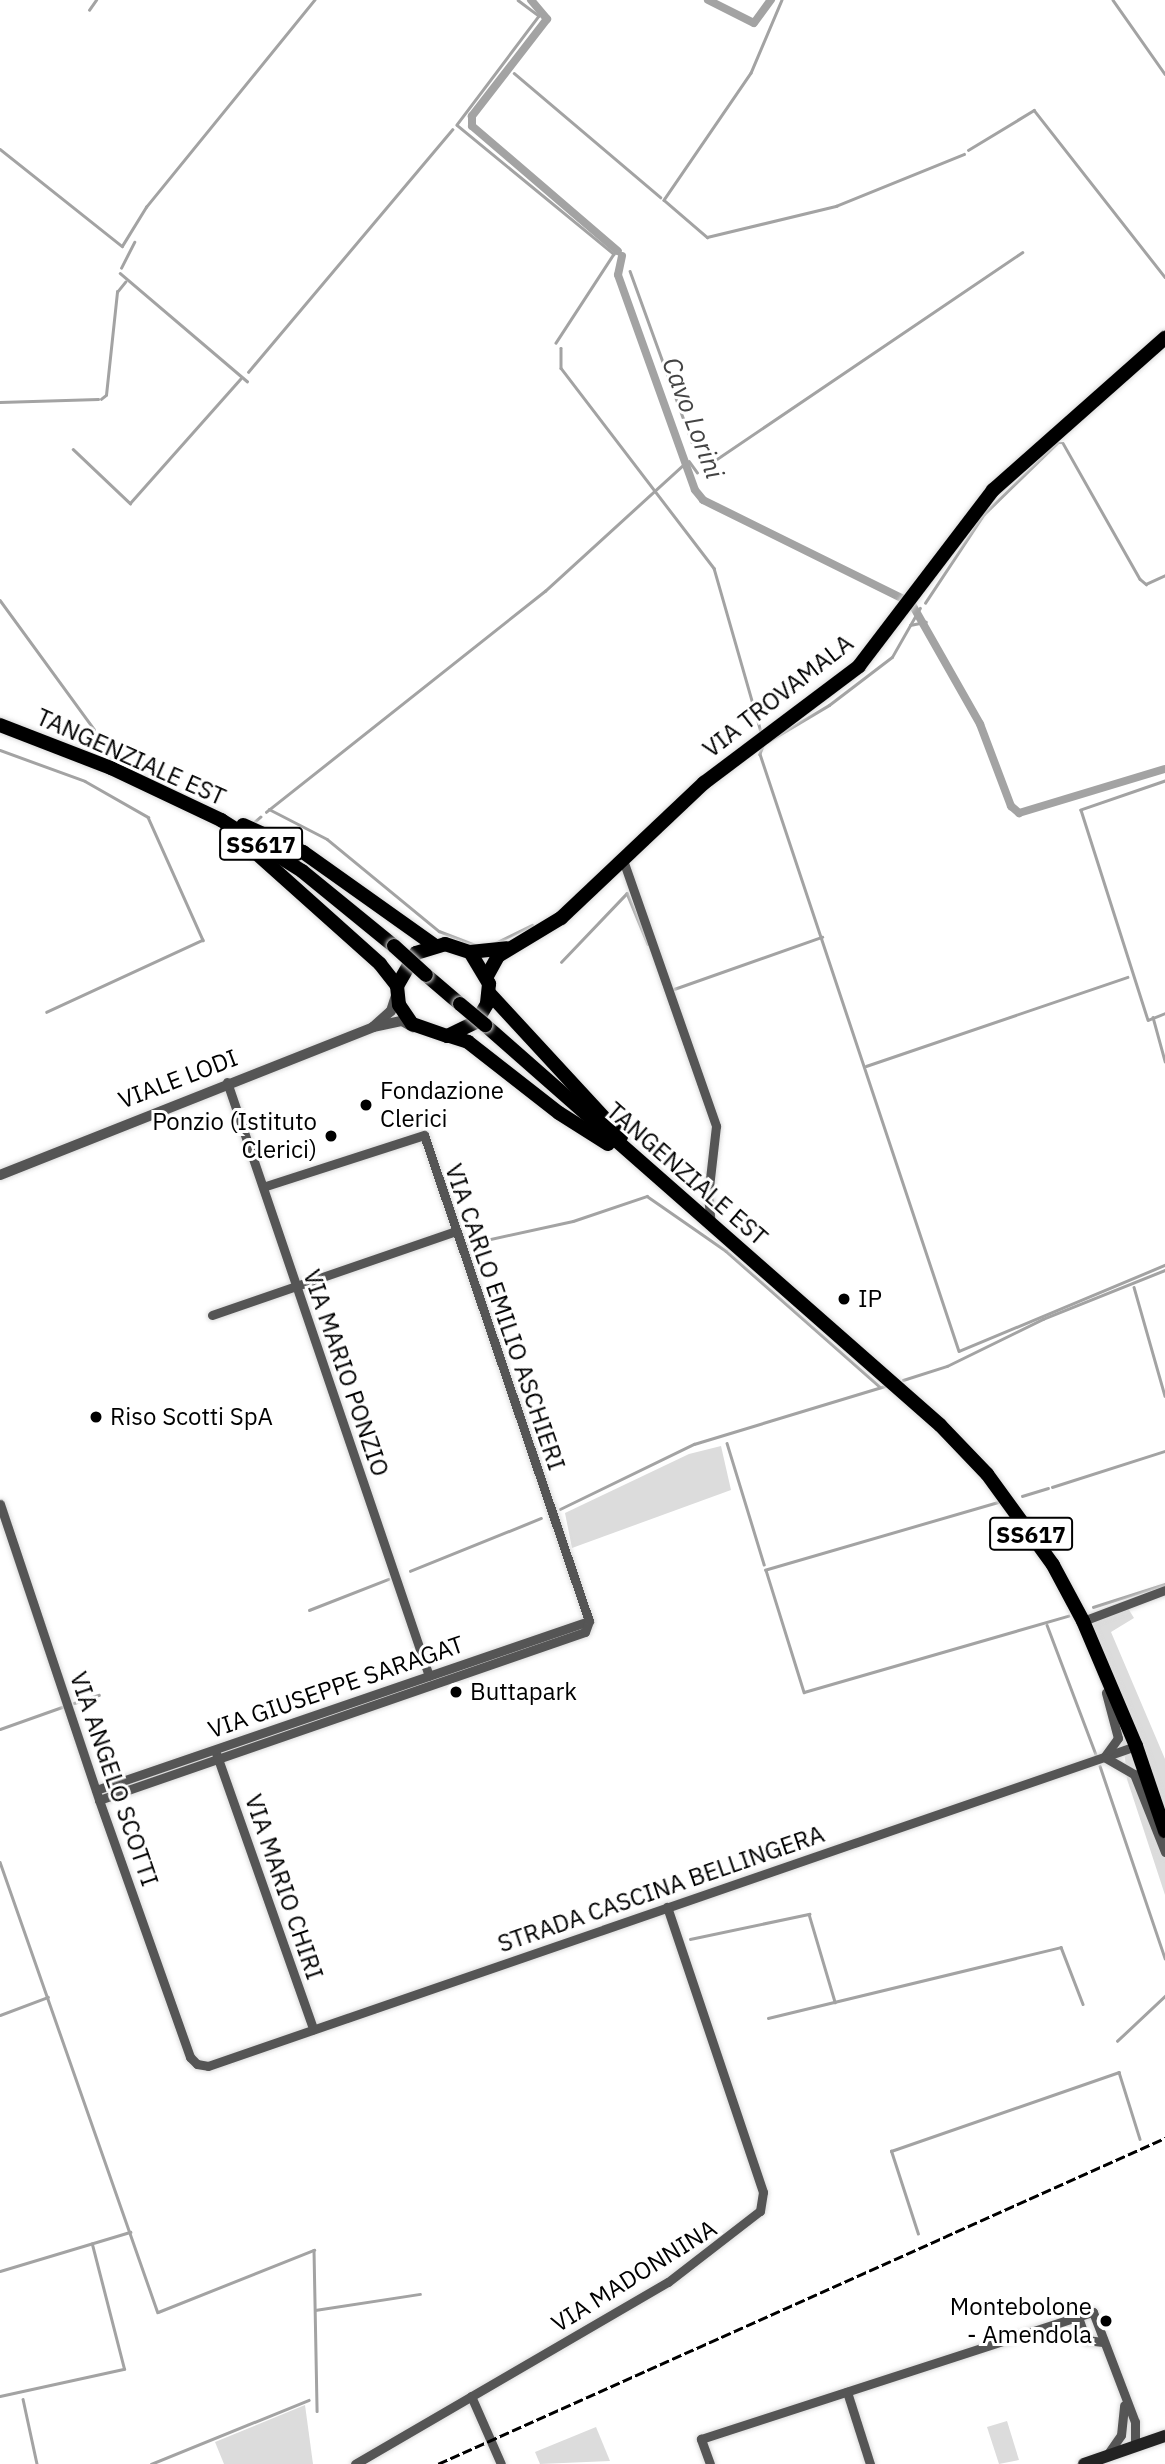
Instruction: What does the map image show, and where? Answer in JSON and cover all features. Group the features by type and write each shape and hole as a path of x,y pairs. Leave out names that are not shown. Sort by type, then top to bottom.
{"main road":[{"name":"VIA TROVAMALA","path":"487,976 498,956 561,918 731,762 859,666 993,490 1165,338"},
{"name":"TANGENZIALE EST","path":"0,725 111,768 194,806 265,847 394,946 940,1425 987,1474 1053,1565 1100,1660 1136,1746 1165,1831"},
{"path":"111,768 140,775 303,852 433,945 470,952 487,976 489,993 498,1008 577,1085 634,1158"},
{"path":"111,768 251,848 380,964 397,990 404,1015 422,1031 468,1042 559,1114 634,1158"},
{"path":"397,990 408,960 433,945"},
{"name":"VIA TROVAMALA","path":"470,952 512,946"},
{"path":"447,1036 476,1022 489,993"},
{"path":"1084,2464 1164,2437"}],"street":[{"path":"623,860 715,1120 708,1196 713,1226"},
{"name":"VIALE LODI","path":"373,1027 391,1011 397,990"},
{"name":"VIALE LODI","path":"0,1175 373,1027 402,1021 422,1031"},
{"name":"VIA MARIO PONZIO","path":"227,1083 429,1676"},
{"name":"VIA CARLO EMILIO ASCHIERI","path":"263,1187 419,1134 456,1231 589,1621"},
{"path":"690,1207 708,1196"},
{"path":"212,1315 456,1231"},
{"name":"VIA ANGELO SCOTTI","path":"0,1504 190,2057 197,2064"},
{"path":"1083,1622 1165,1590"},
{"name":"VIA GIUSEPPE SARAGAT","path":"216,1753 585,1632 589,1621"},
{"name":"VIA GIUSEPPE SARAGAT","path":"98,1795 589,1621"},
{"path":"1100,1660 1118,1726 1118,1738 1104,1757 1134,1774 1165,1852"},
{"name":"STRADA CASCINA BELLINGERA","path":"197,2064 208,2066 1136,1746"},
{"name":"VIA MARIO CHIRI","path":"216,1753 313,2029"},
{"name":"VIA MADONNINA","path":"355,2464 668,2282 725,2242 763,2204 667,1907"},
{"path":"710,2464 701,2439 1093,2312 1135,2426 1134,2446"},
{"path":"1078,2317 1086,2340 1103,2342"},
{"path":"847,2392 870,2464"},
{"path":"471,2396 501,2464"},
{"path":"1106,2456 1121,2435 1124,2399"},
{"path":"1135,2426 1164,2437"},
{"path":"1121,2435 1134,2446"}],"shaded area":[{"path":"721,1446 731,1490 572,1548 565,1513 689,1454"},
{"path":"1124,1602 1134,1618 1111,1632 1165,1759 1165,1895 1127,1779 1124,1748 1078,1621"},
{"path":"305,2405 313,2464 224,2464 215,2442"},
{"path":"1007,2421 1019,2460 999,2464 987,2427"},
{"path":"596,2427 610,2461 540,2464 535,2452"}],"waterway":[{"path":"89,10 96,0"},
{"path":"0,149 122,246 146,207 314,0"},
{"path":"518,0 539,16 457,125 614,254 556,343"},
{"name":"Cavo Lorini","path":"531,0 547,19 472,116 472,126 618,251"},
{"path":"708,0 754,23 771,0"},
{"path":"782,0 751,73 664,200 707,237 836,206 964,154"},
{"path":"1113,0 1165,74"},
{"path":"514,73 660,197"},
{"path":"968,150 1034,110 1165,277"},
{"path":"248,372 452,130"},
{"path":"121,268 134,242"},
{"path":"705,467 1022,252"},
{"name":"Cavo Lorini","path":"622,256 618,275 695,490 703,500 905,600"},
{"path":"630,271 694,448"},
{"path":"120,273 247,381"},
{"path":"101,399 106,395 117,292 125,282"},
{"path":"561,348 561,368 714,568 761,732"},
{"path":"73,449 130,503 240,379"},
{"path":"0,402 98,399"},
{"path":"925,603 984,514 1057,443 1063,443 1140,579 1146,584 1165,575"},
{"path":"689,461 697,472"},
{"path":"266,812 545,591 684,464"},
{"path":"0,600 94,729"},
{"name":"Cavo Lorini","path":"913,606 980,724 1011,806 1019,813 1165,769"},
{"path":"767,742 829,705 892,657 920,608"},
{"path":"910,625 926,622"},
{"path":"763,746 760,754 959,1351 1165,1265"},
{"path":"0,750 85,781 148,817 203,940 47,1012"},
{"path":"1165,781 1081,810 1148,1020 1165,1013"},
{"path":"269,809 327,839 439,931 475,945"},
{"path":"252,824 260,817"},
{"path":"561,962 627,893 648,944"},
{"path":"495,943 532,925"},
{"path":"674,989 822,937"},
{"path":"866,1066 1127,977"},
{"path":"1153,1017 1165,1061"},
{"path":"468,1244 573,1221 647,1196 726,1251 880,1387"},
{"path":"903,1380 947,1366 1043,1319 1165,1270"},
{"path":"1134,1287 1165,1396"},
{"path":"560,1509 694,1444 885,1386"},
{"path":"727,1443 764,1564"},
{"path":"1052,1487 1165,1451"},
{"path":"1022,1496 1048,1488"},
{"path":"1000,1502 766,1570 804,1692 1068,1616"},
{"path":"410,1571 541,1518"},
{"path":"309,1610 388,1579"},
{"path":"1093,1607 1165,1584"},
{"path":"1047,1625 1096,1755"},
{"path":"74,1703 99,1695"},
{"path":"0,1729 62,1707"},
{"path":"1100,1766 1165,1958"},
{"path":"0,1862 158,2312 314,2250 317,2411"},
{"path":"690,1939 809,1914 835,2002"},
{"path":"768,2018 1061,1947 1083,2004"},
{"path":"1117,2041 1165,1996"},
{"path":"0,2015 48,1997"},
{"path":"918,2234 891,2151 1119,2072 1140,2139"},
{"path":"0,2271 130,2232"},
{"path":"0,2396 124,2369 92,2244"},
{"path":"315,2310 420,2294"},
{"path":"23,2399 37,2464"},
{"path":"151,2464 309,2400"}],"railway":[{"path":"438,2464 1165,2138"}],"place":[{"name":"Fondazione Clerici","path":"366,1105"},
{"name":"Ponzio (Istituto Clerici)","path":"331,1136"},
{"name":"IP","path":"844,1299"},
{"name":"Riso Scotti SpA","path":"96,1417"},
{"name":"Buttapark","path":"456,1692"},
{"name":"Montebolone - Amendola","path":"1106,2321"}]}
